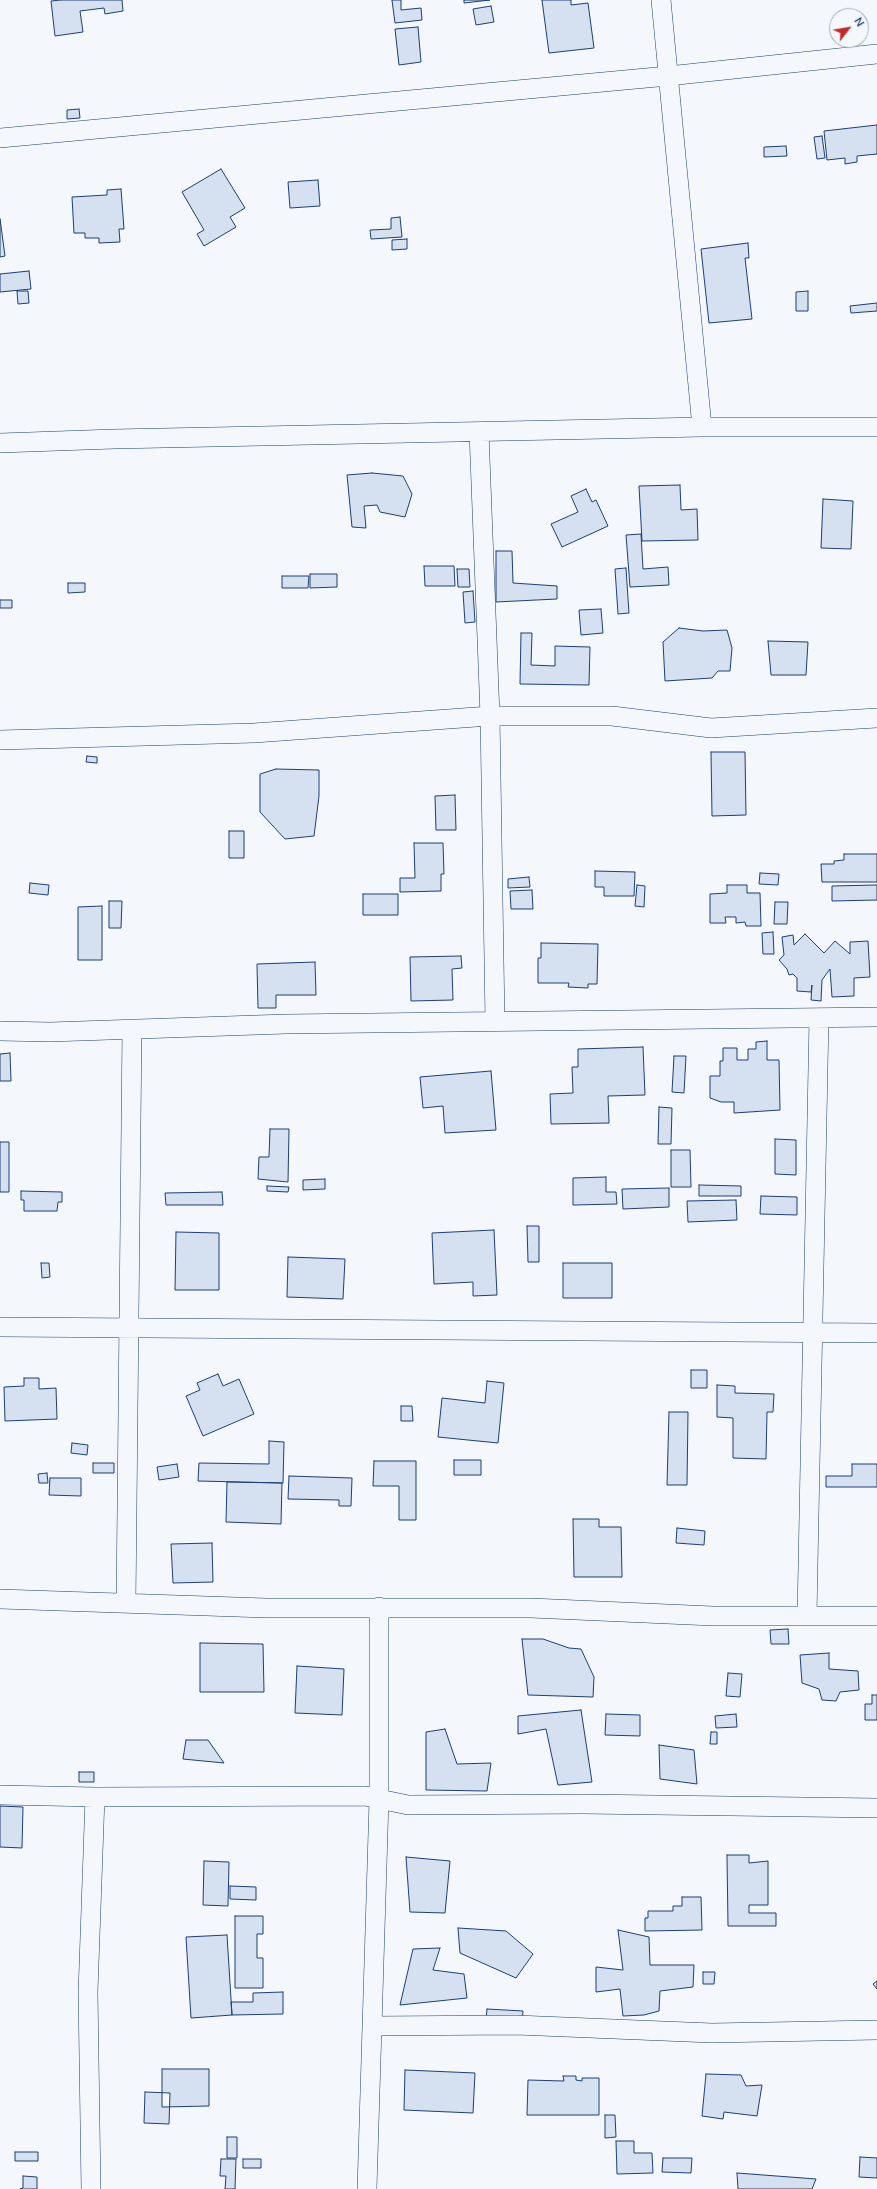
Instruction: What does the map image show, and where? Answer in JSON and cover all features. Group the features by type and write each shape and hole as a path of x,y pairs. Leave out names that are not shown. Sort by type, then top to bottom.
{"street":[{"path":"661,0 702,427"},
{"path":"0,138 668,76 877,54"},
{"path":"0,443 122,439 702,427 877,427"},
{"path":"479,432 490,716 495,1021"},
{"path":"0,740 254,733 490,716 612,716 711,728 877,718"},
{"path":"0,1032 286,1024 877,1017"},
{"path":"808,1615 819,1018"},
{"path":"126,1603 132,1029"},
{"path":"0,1327 877,1333"},
{"path":"0,1599 266,1608 531,1608 713,1616 877,1616"},
{"path":"367,2189 374,2026 379,1800 379,1607"},
{"path":"0,1795 95,1797 365,1796 379,1800 408,1804 591,1804 877,1808"},
{"path":"90,2189 88,1992 95,1797"},
{"path":"374,2026 516,2025 712,2033 877,2030"}],"building":[{"path":"122,0 123,11 105,14 104,8 80,11 83,32 55,36 51,1"},
{"path":"392,0 401,0 401,10 421,8 422,20 395,23"},
{"path":"464,0 490,0 464,3"},
{"path":"542,0 571,0 571,5 588,3 594,48 549,53"},
{"path":"491,6 494,22 476,25 473,9"},
{"path":"418,27 421,62 399,65 395,29"},
{"path":"79,109 80,118 67,119 67,110"},
{"path":"877,125 877,154 857,156 857,162 845,164 845,158 827,160 824,131"},
{"path":"822,136 825,158 817,159 814,137"},
{"path":"786,146 787,156 764,157 764,147"},
{"path":"221,169 245,208 230,217 236,227 204,246 197,234 204,230 182,192"},
{"path":"318,180 320,206 290,208 288,182"},
{"path":"121,189 124,229 119,229 120,242 99,243 99,238 85,238 85,233 74,233 72,197 107,195 107,190"},
{"path":"400,217 402,237 371,239 370,230 391,229 391,218"},
{"path":"0,219 5,256 0,257"},
{"path":"407,239 407,249 392,250 392,240"},
{"path":"748,243 749,258 745,258 752,319 709,323 701,249"},
{"path":"29,271 31,289 0,292 0,274"},
{"path":"17,291 28,291 29,303 18,304"},
{"path":"808,291 808,311 796,311 796,292"},
{"path":"877,303 877,311 851,313 850,306"},
{"path":"372,473 403,476 412,494 405,517 380,512 377,505 364,506 366,528 352,527 347,475"},
{"path":"680,485 681,510 697,509 698,540 642,541 639,486"},
{"path":"586,489 592,502 596,500 608,526 562,547 551,524 578,512 571,496"},
{"path":"823,499 853,501 851,549 821,548"},
{"path":"641,534 643,569 668,567 669,585 630,587 626,535"},
{"path":"496,551 512,551 513,583 557,586 557,599 496,602"},
{"path":"424,566 454,566 455,586 425,586"},
{"path":"626,568 629,613 618,614 615,569"},
{"path":"457,569 469,569 470,587 458,587"},
{"path":"310,574 337,574 337,587 310,588"},
{"path":"282,576 309,576 308,588 282,588"},
{"path":"68,583 85,583 85,592 68,593"},
{"path":"473,591 475,622 465,623 463,592"},
{"path":"0,600 12,600 12,608 0,608"},
{"path":"601,609 603,633 581,635 579,610"},
{"path":"679,628 703,631 727,630 732,648 730,671 718,671 712,678 665,681 663,642"},
{"path":"521,633 532,633 531,665 555,666 555,646 590,647 589,685 520,684"},
{"path":"768,641 808,642 806,675 771,675"},
{"path":"711,752 745,752 746,815 712,816"},
{"path":"87,756 97,757 97,763 86,762"},
{"path":"276,769 319,770 319,796 314,836 285,839 260,812 260,774"},
{"path":"455,795 456,830 436,830 435,796"},
{"path":"229,831 244,831 244,858 229,858"},
{"path":"414,843 443,843 444,874 441,874 441,891 400,892 400,878 415,878"},
{"path":"844,854 877,854 877,882 822,882 821,864 834,864 834,861 844,860"},
{"path":"595,871 635,872 634,896 604,896 604,887 595,887"},
{"path":"760,873 779,874 778,885 759,884"},
{"path":"529,877 530,887 508,888 508,879"},
{"path":"30,883 49,885 48,895 29,893"},
{"path":"637,885 645,886 644,907 635,906"},
{"path":"727,885 747,885 747,893 760,893 761,926 746,926 745,922 736,923 736,917 725,917 726,923 710,923 710,894 727,893"},
{"path":"877,885 877,900 832,901 832,886"},
{"path":"532,890 533,909 511,909 510,891"},
{"path":"363,894 398,894 398,915 363,915"},
{"path":"109,901 122,901 121,928 109,928"},
{"path":"775,902 788,902 787,924 774,924"},
{"path":"102,906 102,960 78,960 78,907"},
{"path":"773,932 774,954 763,954 762,933"},
{"path":"805,934 824,953 835,941 850,954 850,942 868,941 870,977 854,978 854,996 832,997 830,969 822,980 821,1001 811,1000 812,985 811,992 797,991 797,978 793,974 789,975 787,969 779,960 784,955 782,937 793,935 794,945"},
{"path":"541,943 598,944 597,984 588,984 588,988 568,987 569,983 538,983 538,958 541,958"},
{"path":"461,956 462,968 452,969 453,1000 411,1001 410,957"},
{"path":"315,962 316,995 276,995 276,1008 258,1008 257,964"},
{"path":"767,1041 767,1060 779,1060 780,1110 734,1113 734,1102 721,1102 710,1098 710,1076 720,1076 720,1061 723,1061 723,1048 737,1048 737,1060 748,1060 748,1049 756,1049 756,1042"},
{"path":"643,1047 645,1095 608,1096 609,1123 551,1124 550,1094 573,1093 572,1067 578,1067 578,1049"},
{"path":"10,1053 11,1081 0,1081 0,1054"},
{"path":"674,1056 686,1056 684,1093 672,1092"},
{"path":"491,1071 496,1130 445,1133 443,1106 423,1108 420,1077"},
{"path":"659,1107 672,1108 671,1144 658,1144"},
{"path":"270,1129 289,1129 288,1182 258,1179 259,1157 269,1157"},
{"path":"775,1139 796,1140 796,1175 775,1174"},
{"path":"0,1142 9,1142 9,1192 0,1192"},
{"path":"671,1150 690,1150 691,1187 671,1187"},
{"path":"606,1177 606,1192 616,1192 617,1204 573,1205 573,1178"},
{"path":"325,1179 325,1189 303,1190 303,1180"},
{"path":"699,1185 741,1186 741,1196 699,1196"},
{"path":"267,1186 289,1187 288,1192 267,1191"},
{"path":"669,1188 669,1207 623,1209 622,1189"},
{"path":"21,1191 62,1192 62,1202 58,1202 57,1211 24,1211 24,1200 21,1200"},
{"path":"222,1192 223,1205 166,1205 165,1193"},
{"path":"761,1196 797,1197 797,1215 760,1214"},
{"path":"736,1200 737,1220 688,1222 687,1201"},
{"path":"527,1226 539,1226 539,1262 528,1262"},
{"path":"494,1230 497,1295 473,1296 473,1282 434,1284 432,1233"},
{"path":"176,1232 219,1233 219,1290 175,1290"},
{"path":"288,1257 345,1259 343,1299 287,1297"},
{"path":"41,1263 49,1263 50,1277 42,1278"},
{"path":"563,1263 612,1263 612,1298 563,1298"},
{"path":"691,1370 707,1370 707,1388 691,1388"},
{"path":"218,1374 223,1386 239,1379 254,1414 203,1436 186,1396 200,1390 197,1383"},
{"path":"24,1378 39,1378 39,1389 56,1388 57,1419 5,1421 4,1387 24,1386"},
{"path":"487,1381 504,1383 498,1443 438,1437 442,1398 485,1403"},
{"path":"717,1385 735,1386 735,1393 774,1394 773,1412 767,1412 766,1459 733,1458 733,1418 717,1417"},
{"path":"401,1406 412,1406 413,1421 401,1421"},
{"path":"669,1412 688,1412 687,1485 667,1485"},
{"path":"269,1441 284,1442 283,1483 198,1481 199,1463 269,1464"},
{"path":"72,1443 88,1445 87,1455 71,1453"},
{"path":"454,1460 481,1460 481,1475 454,1475"},
{"path":"374,1461 416,1461 416,1520 399,1520 399,1486 373,1486"},
{"path":"93,1463 114,1463 114,1473 93,1473"},
{"path":"177,1464 179,1477 159,1480 157,1467"},
{"path":"852,1464 877,1464 877,1487 826,1487 826,1476 852,1476"},
{"path":"47,1473 48,1483 39,1483 38,1474"},
{"path":"289,1476 352,1478 351,1506 339,1506 339,1500 288,1499"},
{"path":"50,1478 81,1478 81,1496 49,1495"},
{"path":"227,1482 282,1483 281,1524 226,1522"},
{"path":"573,1519 599,1519 599,1527 621,1527 622,1577 574,1577"},
{"path":"677,1528 705,1531 704,1545 676,1543"},
{"path":"212,1543 213,1582 173,1583 171,1544"},
{"path":"788,1629 789,1644 771,1644 770,1630"},
{"path":"522,1639 543,1639 569,1648 581,1649 594,1677 593,1697 528,1695"},
{"path":"200,1643 263,1644 264,1692 200,1692"},
{"path":"829,1653 829,1669 858,1671 859,1690 840,1692 836,1701 822,1700 819,1689 802,1683 800,1655"},
{"path":"297,1666 344,1669 342,1715 295,1713"},
{"path":"728,1673 742,1674 740,1697 726,1696"},
{"path":"872,1695 877,1695 877,1720 865,1720 865,1704 872,1704"},
{"path":"581,1710 592,1782 558,1785 546,1729 518,1734 518,1716"},
{"path":"606,1714 640,1715 640,1736 605,1735"},
{"path":"736,1714 737,1727 716,1728 715,1716"},
{"path":"445,1729 457,1764 491,1763 487,1791 426,1790 426,1732"},
{"path":"711,1732 717,1732 717,1744 710,1744"},
{"path":"186,1740 208,1740 224,1763 183,1759"},
{"path":"659,1745 694,1750 697,1784 660,1779"},
{"path":"79,1772 94,1772 94,1782 79,1782"},
{"path":"0,1806 23,1807 22,1848 0,1847"},
{"path":"727,1855 749,1855 749,1863 768,1861 768,1905 749,1905 749,1913 776,1913 776,1926 728,1926"},
{"path":"406,1857 450,1861 445,1913 410,1912"},
{"path":"204,1861 229,1862 228,1906 203,1905"},
{"path":"230,1886 256,1887 256,1900 230,1899"},
{"path":"682,1897 701,1897 702,1930 645,1931 645,1918 648,1918 648,1911 673,1911 673,1906 682,1906"},
{"path":"235,1916 263,1916 263,1934 257,1934 257,1958 263,1958 263,1988 235,1988"},
{"path":"458,1928 506,1931 533,1954 516,1978 460,1953"},
{"path":"618,1930 649,1937 650,1965 694,1965 693,1987 660,1991 659,2011 644,2015 623,2016 620,1989 596,1992 596,1967 623,1970"},
{"path":"227,1935 232,2015 191,2018 186,1937"},
{"path":"440,1948 433,1970 464,1974 467,1998 400,2005 413,1949"},
{"path":"703,1972 715,1972 714,1984 703,1984"},
{"path":"877,1981 877,1989 873,1984"},
{"path":"283,1992 283,2014 232,2015 231,2002 253,2002 253,1993"},
{"path":"487,2009 523,2011 522,2022 486,2020"},
{"path":"162,2069 209,2069 209,2106 162,2107"},
{"path":"405,2070 475,2073 473,2113 404,2110"},
{"path":"706,2074 741,2075 746,2086 762,2085 757,2116 724,2112 723,2119 702,2116"},
{"path":"563,2076 576,2076 576,2080 582,2081 582,2078 599,2078 599,2115 527,2115 528,2080 564,2081"},
{"path":"145,2092 170,2093 169,2124 144,2123"},
{"path":"605,2115 615,2115 616,2137 605,2138"},
{"path":"227,2137 237,2137 237,2158 227,2158"},
{"path":"616,2141 634,2141 634,2153 652,2153 653,2173 617,2174"},
{"path":"15,2152 38,2152 38,2161 15,2161"},
{"path":"860,2157 877,2158 877,2178 859,2177"},
{"path":"663,2158 692,2158 691,2173 662,2172"},
{"path":"221,2159 236,2159 235,2189 225,2189 226,2176 220,2176"},
{"path":"243,2159 261,2159 261,2168 243,2168"},
{"path":"737,2173 816,2179 812,2189 738,2189"},
{"path":"23,2176 37,2177 37,2189 20,2189 23,2188"}]}
